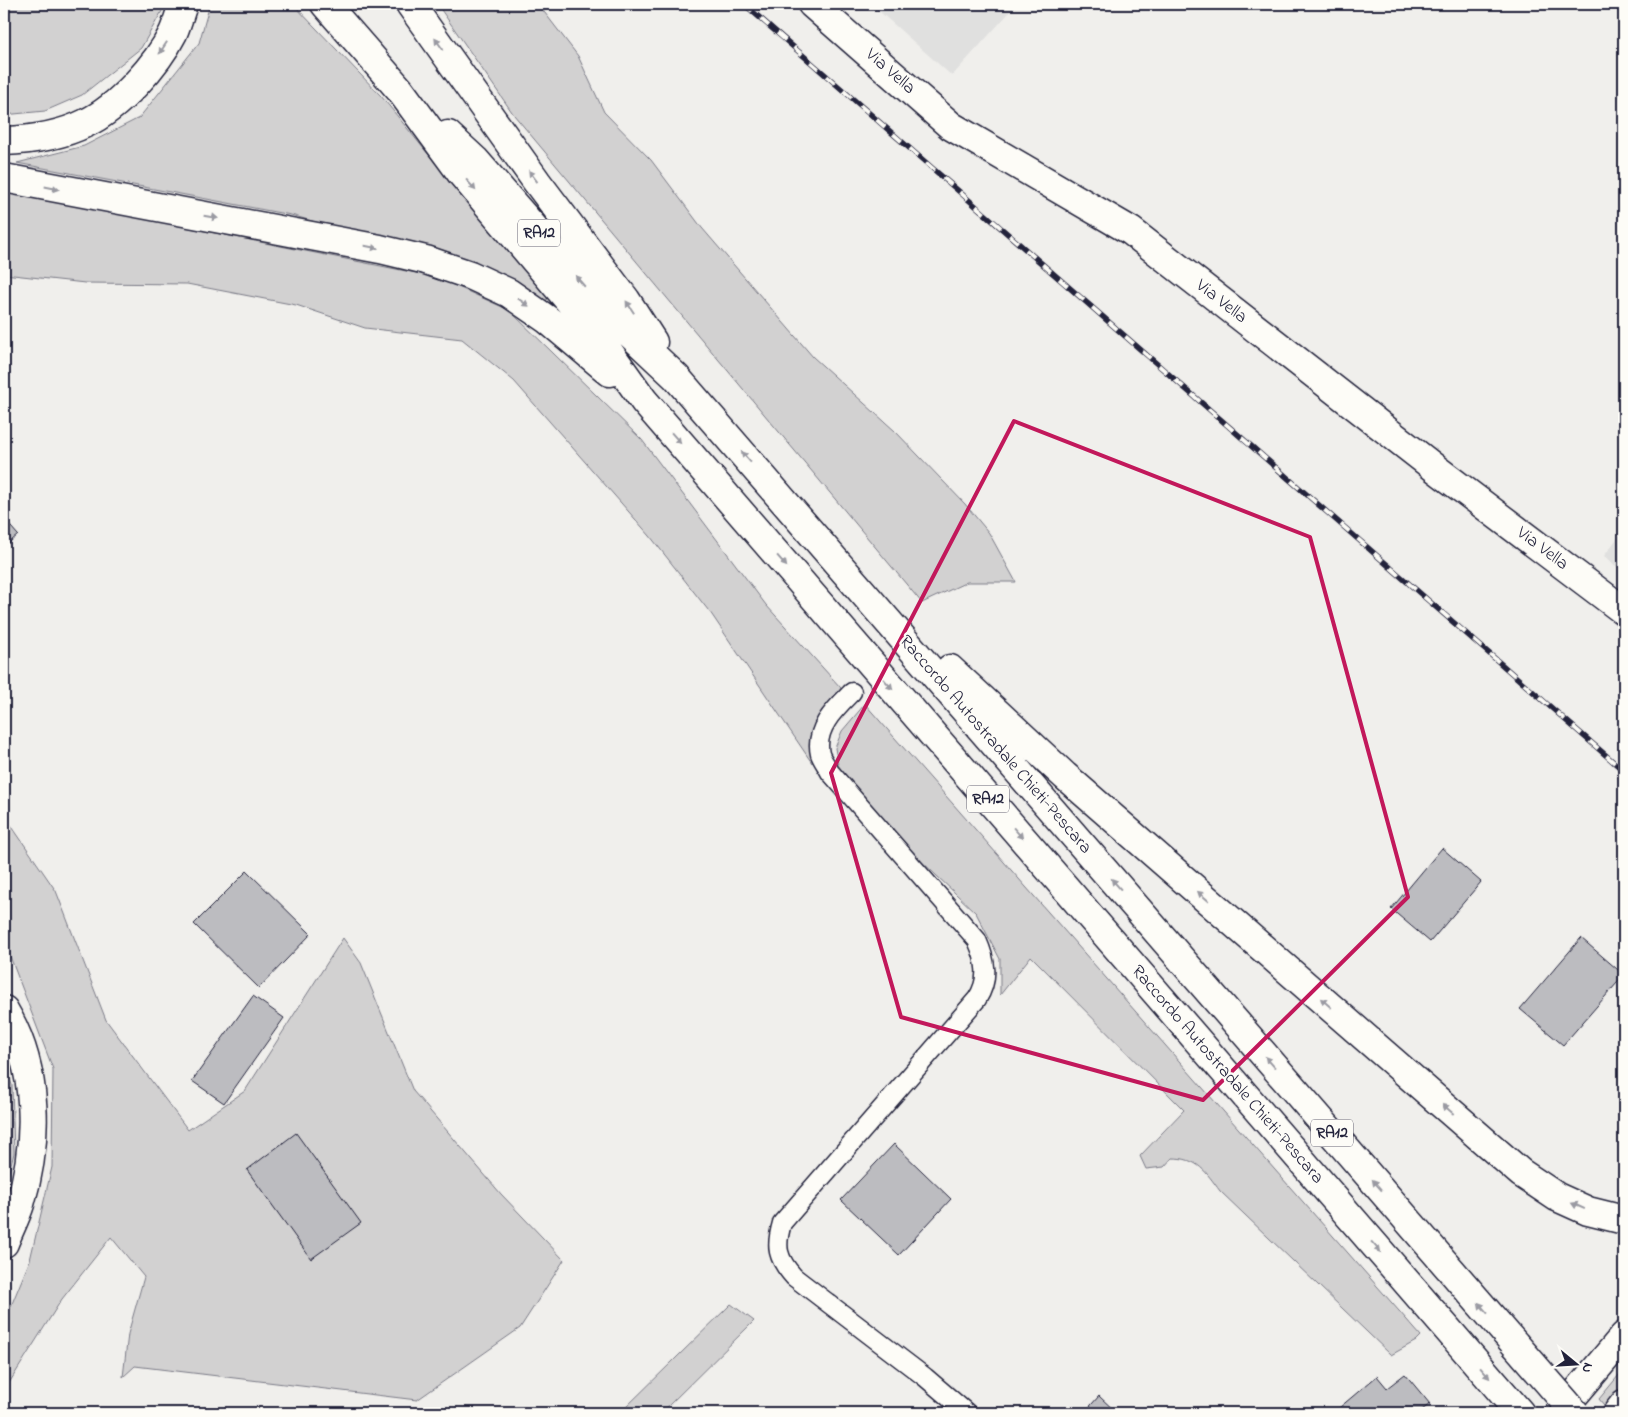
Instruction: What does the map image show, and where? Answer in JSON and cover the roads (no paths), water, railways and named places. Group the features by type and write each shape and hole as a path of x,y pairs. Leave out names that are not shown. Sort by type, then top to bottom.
{"main road":[{"path":"4,141 28,140 57,134 87,123 119,101 148,71 173,32 183,4"},
{"name":"Raccordo Autostradale Chieti-Pescara","path":"325,4 400,90 461,173 592,328 644,401 1520,1413"},
{"path":"410,4 537,182 626,300 676,377"},
{"name":"Via Vella","path":"812,4 951,126 1131,231 1436,469 1624,611"},
{"name":"Raccordo Autostradale Chieti-Pescara","path":"400,90 475,160 608,314 676,377 1575,1413"},
{"path":"4,178 380,249 426,260 470,275 509,293 548,320 644,401"},
{"path":"847,574 1064,776 1520,1173 1557,1197 1588,1211 1624,1220"},
{"path":"4,1010 11,1022 23,1054 31,1089 34,1127 29,1167 22,1195 4,1243"},
{"path":"1559,1413 1624,1336"},
{"path":"1617,1413 1624,1404"}],"lane":[{"path":"852,692 827,720 822,730 820,754 830,772 977,940 984,956 985,981 983,990 978,998 782,1223 778,1238 778,1252 783,1266 794,1277 925,1377 967,1413"}],"railway":[{"path":"744,4 1624,771"}]}
